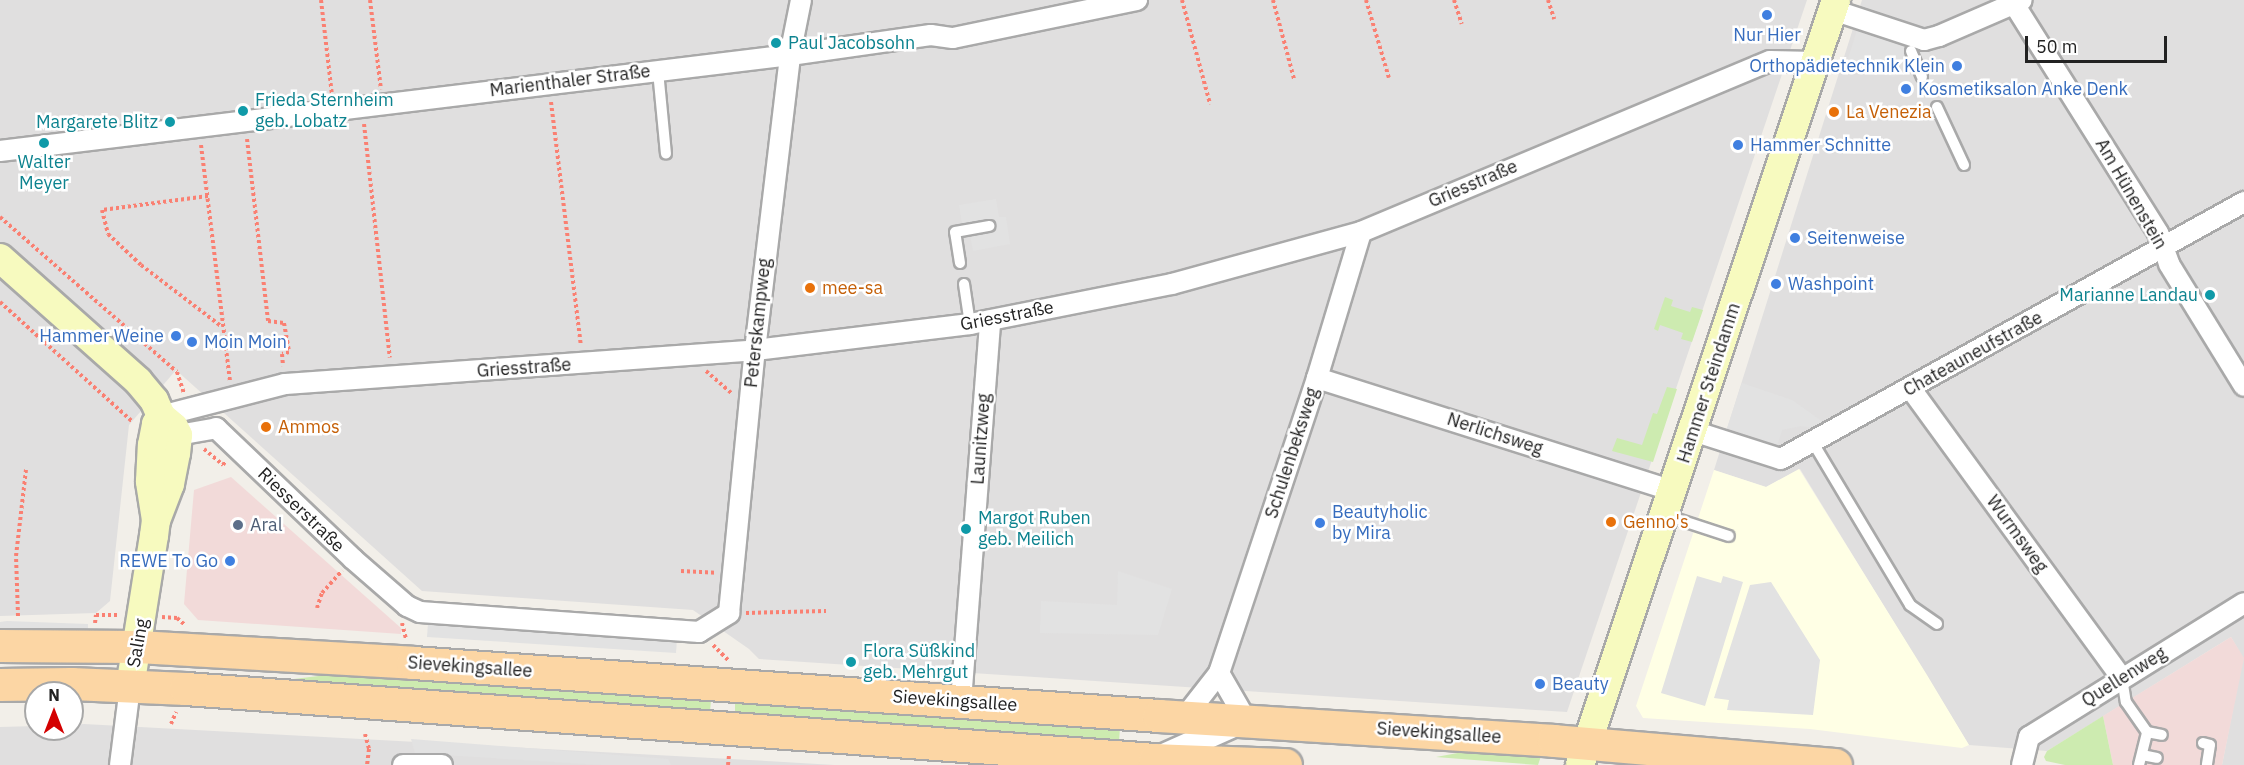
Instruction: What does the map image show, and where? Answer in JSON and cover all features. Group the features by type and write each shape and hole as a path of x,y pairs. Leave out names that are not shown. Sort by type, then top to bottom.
{"main road":[{"name":"Hammer Steindamm","path":"1584,754 1835,5"},
{"path":"0,258 138,381 154,400 158,426"},
{"name":"Saling","path":"130,687 156,520 150,481 152,445 156,424 158,426"},
{"name":"Sievekingsallee","path":"0,646 138,647 413,663 1184,718 1246,720 1584,754 1836,765"},
{"path":"0,685 130,687 1031,757 1284,765"}],"street":[{"name":"Peterskampweg","path":"729,613 755,350 790,55 801,0"},
{"name":"Marienthaler Straße","path":"0,151 790,55 931,35 953,38 1137,0"},
{"path":"1835,5 1924,40 1940,36 2018,2"},
{"name":"Am Hünenstein","path":"2018,2 2152,223 2169,264 2244,386"},
{"name":"Griesstraße","path":"158,426 225,399 285,384 755,350 970,324 1172,284 1361,232 1770,61 1815,62"},
{"name":"Chateauneufstraße","path":"1693,431 1781,459 1911,389 2244,202"},
{"name":"Schulenbeksweg","path":"1184,718 1219,673 1317,378 1361,232"},
{"name":"Launitzweg","path":"962,701 990,320"},
{"name":"Nerlichsweg","path":"1317,378 1670,502"},
{"name":"Wurmsweg","path":"1911,389 2122,678"},
{"path":"158,426 216,428 225,399"},
{"name":"Riesserstraße","path":"216,428 353,559 399,599 420,612 699,632 729,613"},
{"name":"Quellenweg","path":"2022,765 2029,737 2244,603"},
{"path":"1152,762 1246,720 1219,673"},
{"name":"Saling","path":"120,765 130,687"},
{"path":"403,765 442,765"}],"lane":[{"path":"1911,51 1922,77"},
{"path":"658,71 666,154"},
{"path":"1937,107 1965,165"},
{"path":"960,263 955,232 989,226"},
{"path":"964,285 970,324"},
{"path":"1812,441 1910,605 1937,624"},
{"path":"1670,502 1729,536"},
{"path":"2122,678 2126,702 2147,732 2162,735"},
{"path":"2147,732 2140,760 2157,758"},
{"path":"2203,743 2210,745 2207,765"}],"path":[{"path":"321,0 334,109"},
{"path":"370,0 382,103"},
{"path":"1182,0 1210,104"},
{"path":"1273,0 1294,79"},
{"path":"1366,0 1389,78"},
{"path":"1454,0 1462,24"},
{"path":"1548,0 1554,19"},
{"path":"549,83 583,363"},
{"path":"358,106 366,135 390,354 390,378"},
{"path":"245,120 268,321 284,323 289,352 282,354 285,384"},
{"path":"199,126 222,327 225,399"},
{"path":"208,196 102,210 108,234 141,265 222,327"},
{"path":"0,217 177,372 186,398"},
{"path":"0,302 122,410 158,426"},
{"path":"688,354 749,409"},
{"path":"18,616 16,556 26,470"},
{"path":"317,608 322,593 353,559"},
{"path":"681,571 732,573"},
{"path":"399,599 413,663"},
{"path":"729,613 826,611"},
{"path":"365,734 369,749 367,765"},
{"path":"728,765 729,756"}],"shaded area":[{"path":"0,0 1807,0 1567,712 759,659 749,649 693,610 422,591 176,370 129,425 110,601 96,613 0,616"},
{"path":"1862,0 2244,0 2244,765 2222,765 2243,658 2231,637 2047,751 1969,745 1800,469 1766,487 1714,470"},
{"path":"1859,24 1925,46 1932,59 1893,77 1847,62"},
{"path":"996,199 999,217 1006,217 1010,244 973,251 970,235 964,236 959,205"},
{"path":"1742,383 1792,400 1823,422 1821,430 1802,426 1782,430 1777,445 1727,428"},
{"path":"1799,469 1969,745 1962,748 1810,729 1643,718 1636,706 1714,470 1766,487"},
{"name":"Aral","path":"231,477 401,628 401,634 198,620 184,604 194,490"},
{"path":"1118,571 1172,589 1158,635 1040,633 1041,601 1117,605"},
{"path":"1697,576 1721,583 1723,576 1743,582 1705,706 1661,693"},
{"path":"1771,582 1820,660 1813,715 1727,710 1729,700 1714,698 1750,585"},
{"path":"0,622 88,624 88,633 0,630"},
{"path":"428,623 677,639 676,653 427,637"},
{"path":"2231,637 2244,658 2222,765 2113,765 2103,716"},
{"path":"84,724 835,765 0,765 0,727 24,726 24,741 84,741"},
{"path":"411,739 668,759 671,765 601,765 415,753"}],"green space":[{"path":"1665,297 1673,300 1671,306 1690,312 1692,307 1703,310 1692,342 1681,339 1683,333 1660,325 1658,331 1654,329"},
{"path":"1667,387 1677,389 1653,462 1612,451 1617,438 1642,445 1653,413 1657,414"},
{"path":"327,675 711,700 710,712 277,681"},
{"path":"735,699 1120,728 1119,741 735,715"},
{"path":"2103,716 2113,765 2065,765 2046,761 2044,757 2047,751"},
{"path":"1474,750 1541,756 1538,765 1436,757"}],"place":[{"name":"Nur Hier","path":"1767,15"},
{"name":"Paul Jacobsohn","path":"776,43"},
{"name":"Orthopädietechnik Klein","path":"1957,66"},
{"name":"Kosmetiksalon Anke Denk","path":"1906,89"},
{"name":"Frieda Sternheim geb. Lobatz","path":"243,111"},
{"name":"La Venezia","path":"1834,112"},
{"name":"Margarete Blitz","path":"170,122"},
{"name":"Walter Meyer","path":"44,143"},
{"name":"Hammer Schnitte","path":"1738,145"},
{"name":"Seitenweise","path":"1795,238"},
{"name":"Washpoint","path":"1776,284"},
{"name":"mee-sa","path":"810,288"},
{"name":"Marianne Landau","path":"2210,295"},
{"name":"Hammer Weine","path":"176,336"},
{"name":"Moin Moin","path":"192,342"},
{"name":"Ammos","path":"266,427"},
{"name":"Genno's","path":"1611,522"},
{"name":"Beautyholic by Mira","path":"1320,523"},
{"name":"Aral","path":"238,525"},
{"name":"Margot Ruben geb. Meilich","path":"966,529"},
{"name":"REWE To Go","path":"230,561"},
{"name":"Flora Süßkind geb. Mehrgut","path":"851,662"},
{"name":"Beauty","path":"1540,684"}]}
